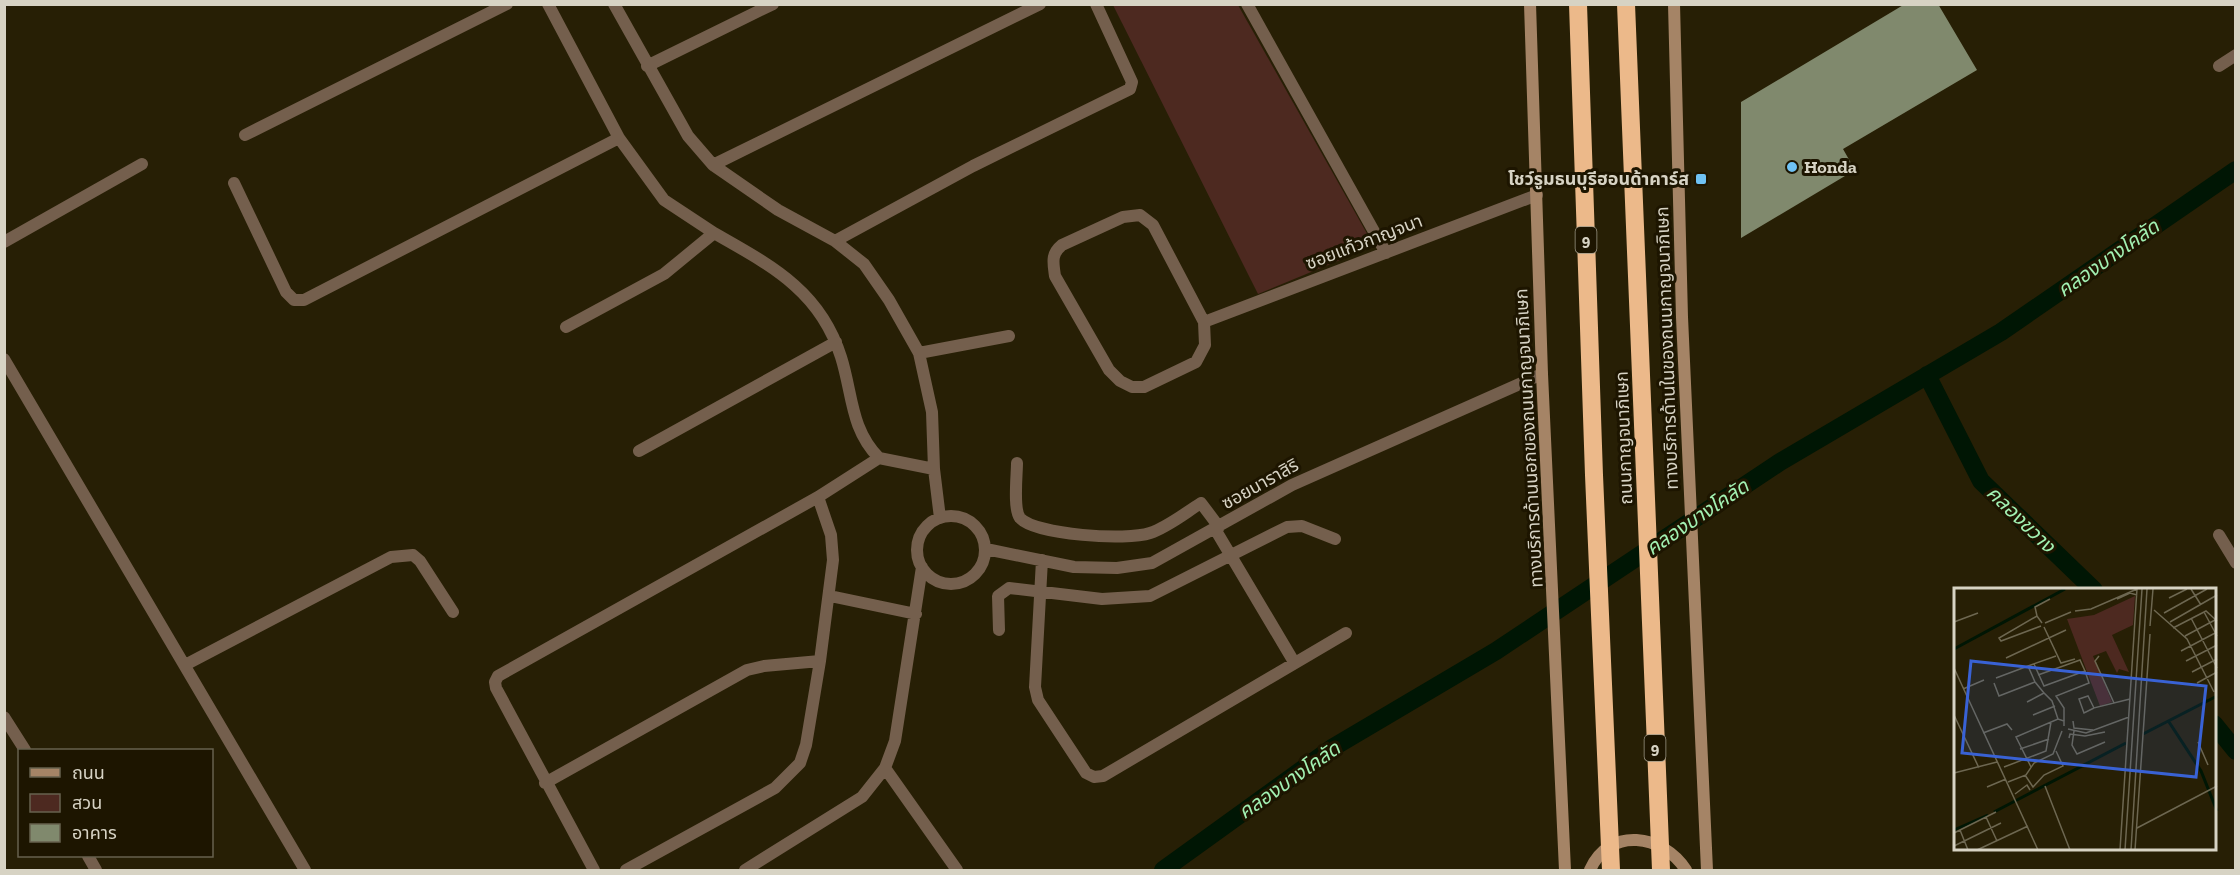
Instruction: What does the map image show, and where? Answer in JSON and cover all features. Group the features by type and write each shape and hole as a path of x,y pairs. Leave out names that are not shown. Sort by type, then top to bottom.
{"highway":[{"name":"ถนนกาญจนาภิเษก","path":"1578,4 1594,475 1611,870"},
{"name":"ถนนกาญจนาภิเษก","path":"1626,4 1646,454 1660,870"}],"main road":[{"name":"ทางบริการด้านนอกของถนนกาญจนาภิเษก","path":"1530,4 1542,374 1558,677 1565,870"},
{"name":"ทางบริการด้านในของถนนกาญจนาภิเษก","path":"1674,4 1682,317 1689,430 1707,870"},
{"path":"1590,870 1594,862 1613,845 1639,840 1656,843 1670,850 1686,870"}],"street":[{"path":"245,135 507,4"},
{"path":"548,4 619,138 664,200 790,279 806,295 836,342 859,431 879,459"},
{"path":"614,4 646,66 688,136 713,165 778,210 835,241 870,272 919,353 932,411 934,469 940,518"},
{"path":"646,66 773,4"},
{"path":"713,165 1040,4"},
{"path":"835,241 973,166 1130,89 1132,81 1096,4"},
{"path":"1247,4 1386,253"},
{"path":"2219,66 2235,55"},
{"path":"234,183 286,292 294,300 304,300 619,138"},
{"path":"4,242 142,164"},
{"name":"ซอยแก้วกาญจนา","path":"1204,322 1537,195"},
{"path":"1140,215 1153,225 1204,322 1206,345 1196,362 1144,387 1132,387 1120,381 1109,370 1055,276 1053,261 1055,251 1062,245 1123,217 1140,215"},
{"path":"566,327 655,280 714,233"},
{"path":"919,353 1009,336"},
{"path":"639,451 836,342"},
{"path":"4,359 305,870"},
{"name":"ซอยนาราสิริ","path":"986,549 1074,567 1117,568 1152,563 1292,484 1542,374"},
{"path":"594,870 545,783 496,688 495,682 498,676 818,497 879,459 934,469"},
{"path":"1017,463 1018,512 1023,520 1039,527 1105,538 1130,537 1150,533 1201,503 1294,662"},
{"path":"626,870 775,788 800,763 806,745 830,596 832,546 818,497"},
{"path":"745,870 852,805 885,768 894,741 916,614 922,567 917,547 920,537 925,528 940,518 956,516 968,520 983,537 986,549 978,571 958,583 937,581 922,567"},
{"path":"999,630 998,596 1002,590 1009,588 1102,599 1150,596 1287,527 1302,526 1335,539"},
{"path":"2219,535 2235,563"},
{"path":"184,665 391,557 413,555 420,561 453,612"},
{"path":"1042,560 1034,673 1038,700 1086,773 1094,777 1103,776 1346,633"},
{"path":"830,596 916,614"},
{"path":"545,783 747,670 820,661"},
{"path":"4,717 24,749"},
{"path":"885,768 957,870"}],"green space":[{"path":"1113,5 1238,5 1374,246 1258,294"}],"building":[{"path":"1905,4 1938,4 1977,70 1843,149 1855,170 1741,238 1741,102"}],"waterway":[{"name":"คลองบางโคลัด","path":"1163,870 1332,748 1496,651 1780,462 2001,332 2236,170"},
{"name":"คลองขวาง","path":"1927,375 1981,481 2092,588"},
{"name":"คลองขวาง","path":"2216,726 2236,751"}],"place":[{"name":"Honda","path":"1792,167"},
{"name":"โชว์รูมธนบุรีฮอนด้าคาร์ส","path":"1701,179"}]}
